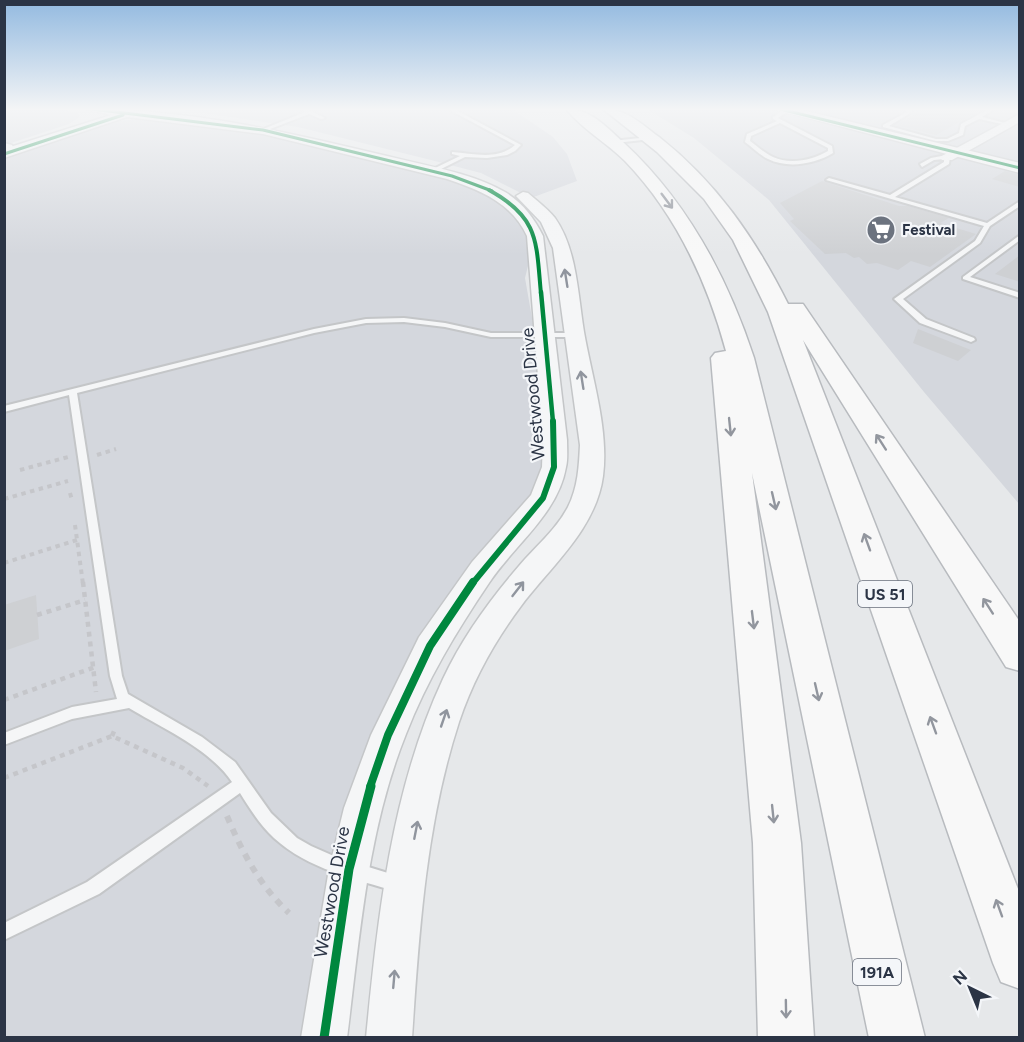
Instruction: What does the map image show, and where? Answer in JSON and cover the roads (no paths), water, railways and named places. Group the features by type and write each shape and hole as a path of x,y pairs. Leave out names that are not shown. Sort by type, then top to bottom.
{"highway":[{"path":"627,158 632,161"},
{"path":"629,158 672,207 695,246 716,286 738,344 897,1038"},
{"name":"US 51","path":"671,158 701,186 737,231 771,292 799,358 1020,963"},
{"path":"737,231 761,256 1020,655"},
{"path":"695,246 717,317 724,358 777,843 786,1038"},
{"name":"191A","path":"865,906 888,1038"}],"main road":[{"path":"961,158 1020,174"},
{"path":"965,158 1020,168"}],"street":[{"name":"Westwood Drive","path":"389,1038 405,886 438,736 457,683 468,661 508,600 574,519 588,490 592,445 560,336 535,236 530,225 517,209 499,196 464,179 444,163 415,158"},
{"name":"Westwood Drive","path":"324,1038 349,869 363,808 388,735 430,646 482,570 537,508 554,467 560,336 561,248 548,220 535,206 509,188 478,174 420,158"}],"lane":[{"path":"444,163 461,158"},
{"path":"444,163 461,158"},
{"path":"770,158 780,162 815,160 820,158"},
{"path":"922,165 939,158"},
{"path":"891,197 947,164 950,158"},
{"path":"829,180 988,225"},
{"path":"971,340 923,321 898,299 978,242 988,225 1020,203"},
{"path":"1020,237 965,278 1020,296"},
{"path":"4,409 324,329 366,321 422,321 491,335 560,336"},
{"path":"73,392 116,676 123,698 128,703 197,741 230,767 286,838 303,850 349,869 405,886"},
{"path":"4,739 72,713 128,703"},
{"path":"4,932 61,906 99,884 242,783"}],"place":[{"name":"Festival","path":"881,230"}]}
